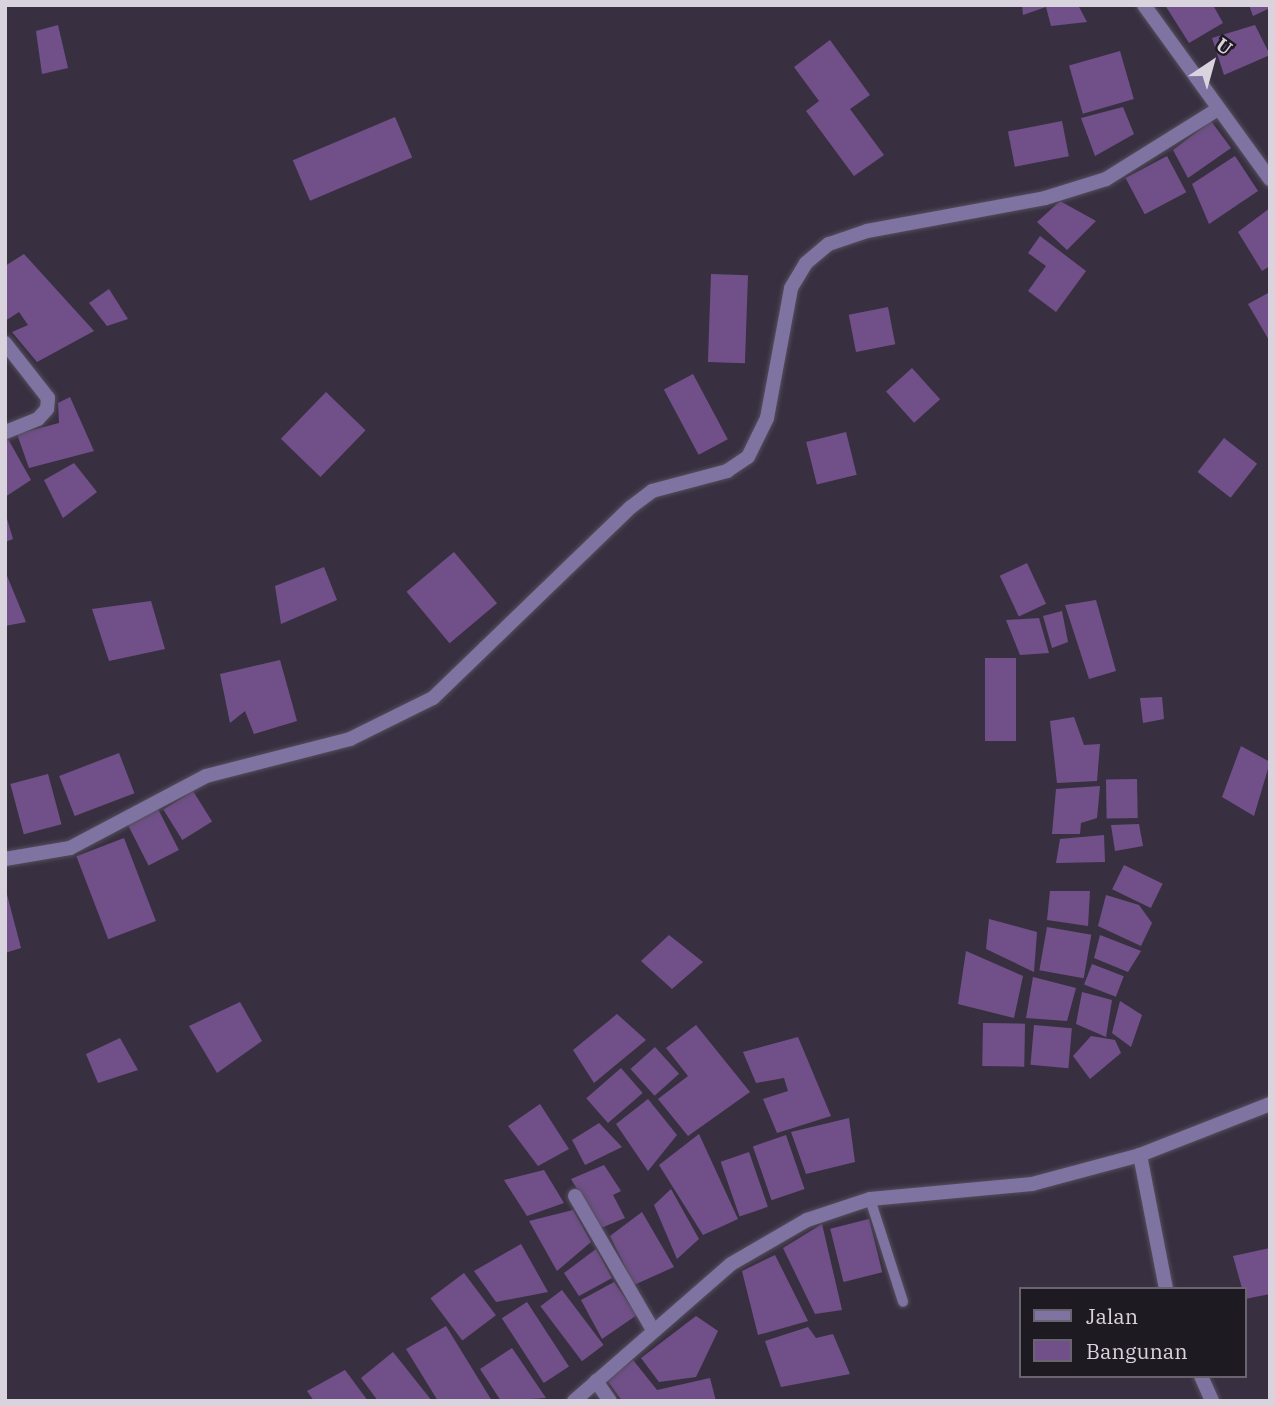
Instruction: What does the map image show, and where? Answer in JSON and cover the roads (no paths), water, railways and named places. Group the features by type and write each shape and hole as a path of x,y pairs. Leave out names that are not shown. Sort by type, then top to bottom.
{"street":[{"path":"1144,5 1270,179"},
{"path":"5,859 70,848 206,776 350,739 433,698 642,499 672,484 727,471 748,457 767,418 791,288 806,264 829,244 867,231 1045,198 1106,179 1218,109"},
{"path":"5,343 48,398 47,409 38,419 5,432"},
{"path":"573,1401 731,1264 777,1234 870,1199 1032,1184 1140,1155 1270,1104"},
{"path":"1140,1155 1166,1287"},
{"path":"575,1196 653,1330"},
{"path":"1202,1378 1212,1401"},
{"path":"596,1381 610,1401"}],"lane":[{"path":"870,1199 903,1302"}]}
